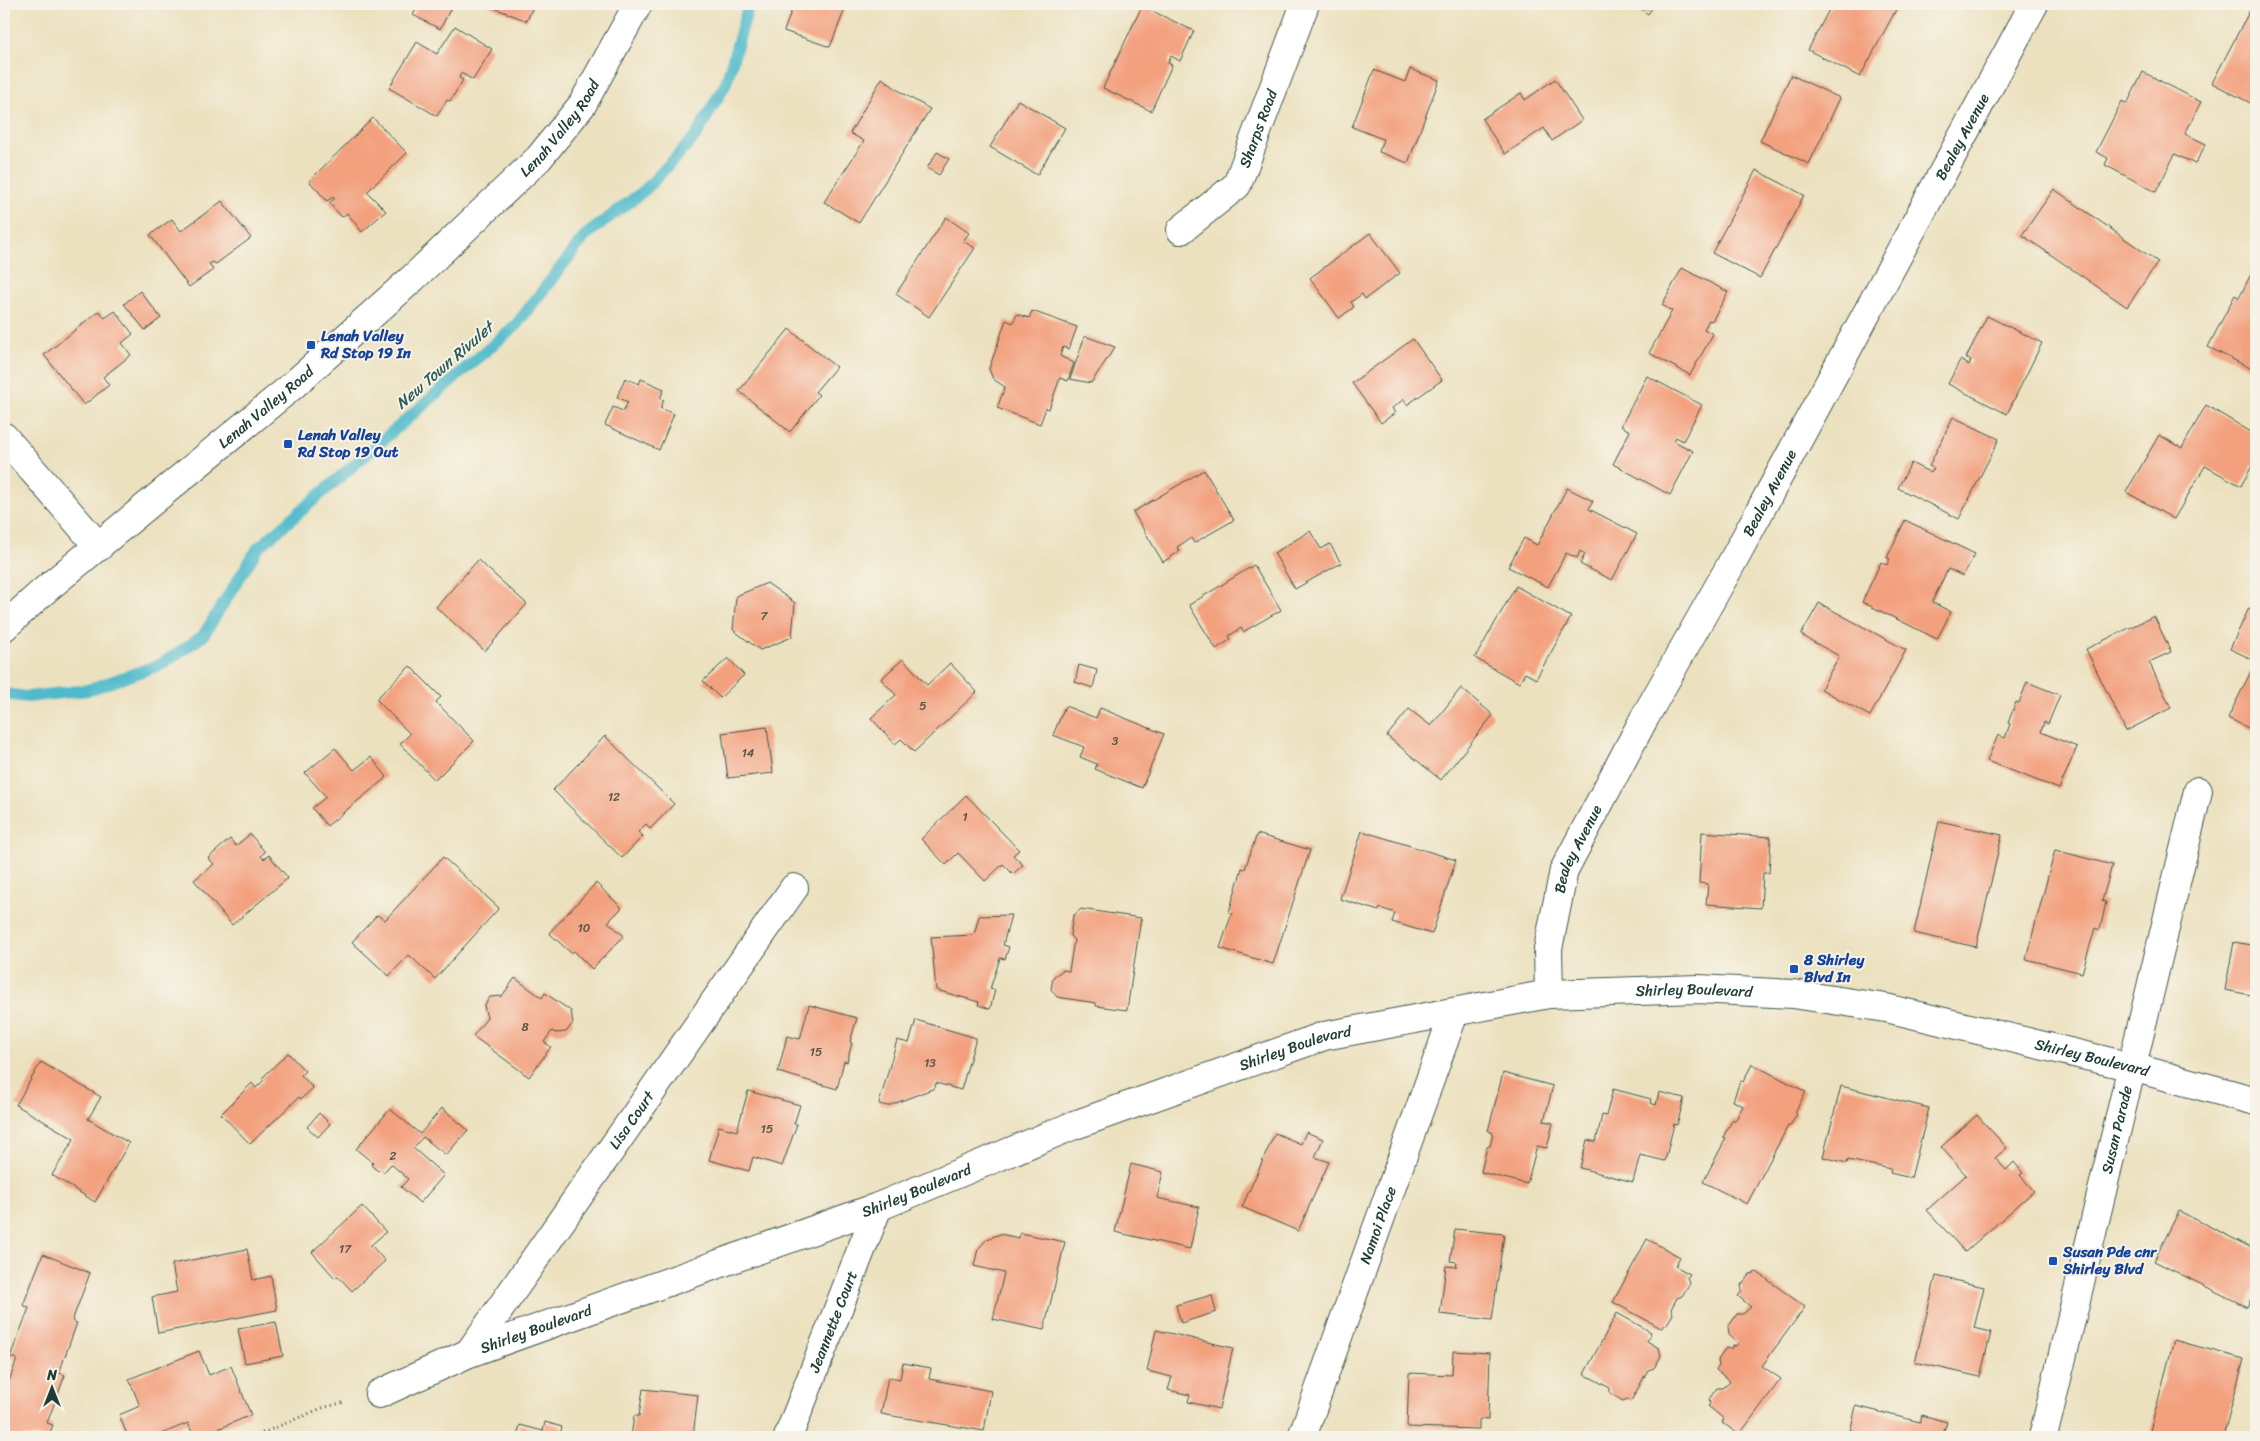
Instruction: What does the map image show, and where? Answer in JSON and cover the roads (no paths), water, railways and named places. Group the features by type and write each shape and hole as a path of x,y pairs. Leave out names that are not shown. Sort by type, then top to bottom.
{"street":[{"name":"Lenah Valley Road","path":"4,627 45,590 298,380 413,278 540,158 582,104 638,4"},
{"name":"Sharps Road","path":"1181,230 1237,185 1305,4"},
{"name":"Bealey Avenue","path":"1549,994 1548,949 1564,870 1645,717 1729,568 2034,4"},
{"path":"4,438 99,547"},
{"name":"Susan Parade","path":"2043,1437 2198,792"},
{"name":"Lisa Court","path":"469,1352 794,888"},
{"name":"Shirley Boulevard","path":"379,1394 469,1352 878,1207 1072,1126 1324,1036 1549,994 1698,989 1793,994 1886,1008 2132,1068 2256,1101"},
{"name":"Namoi Place","path":"1302,1437 1454,1013"},
{"name":"Jeannette Court","path":"788,1437 878,1207"}],"waterway":[{"name":"New Town Rivulet","path":"4,694 27,697 88,690 162,664 203,636 258,548 516,325 586,235 645,190 696,136 726,83 749,4"}],"place":[{"name":"Lenah Valley Rd Stop 19 In","path":"311,345"},
{"name":"Lenah Valley Rd Stop 19 Out","path":"288,444"},
{"name":"8 Shirley Blvd In","path":"1794,969"},
{"name":"Susan Pde cnr Shirley Blvd","path":"2053,1261"}]}
